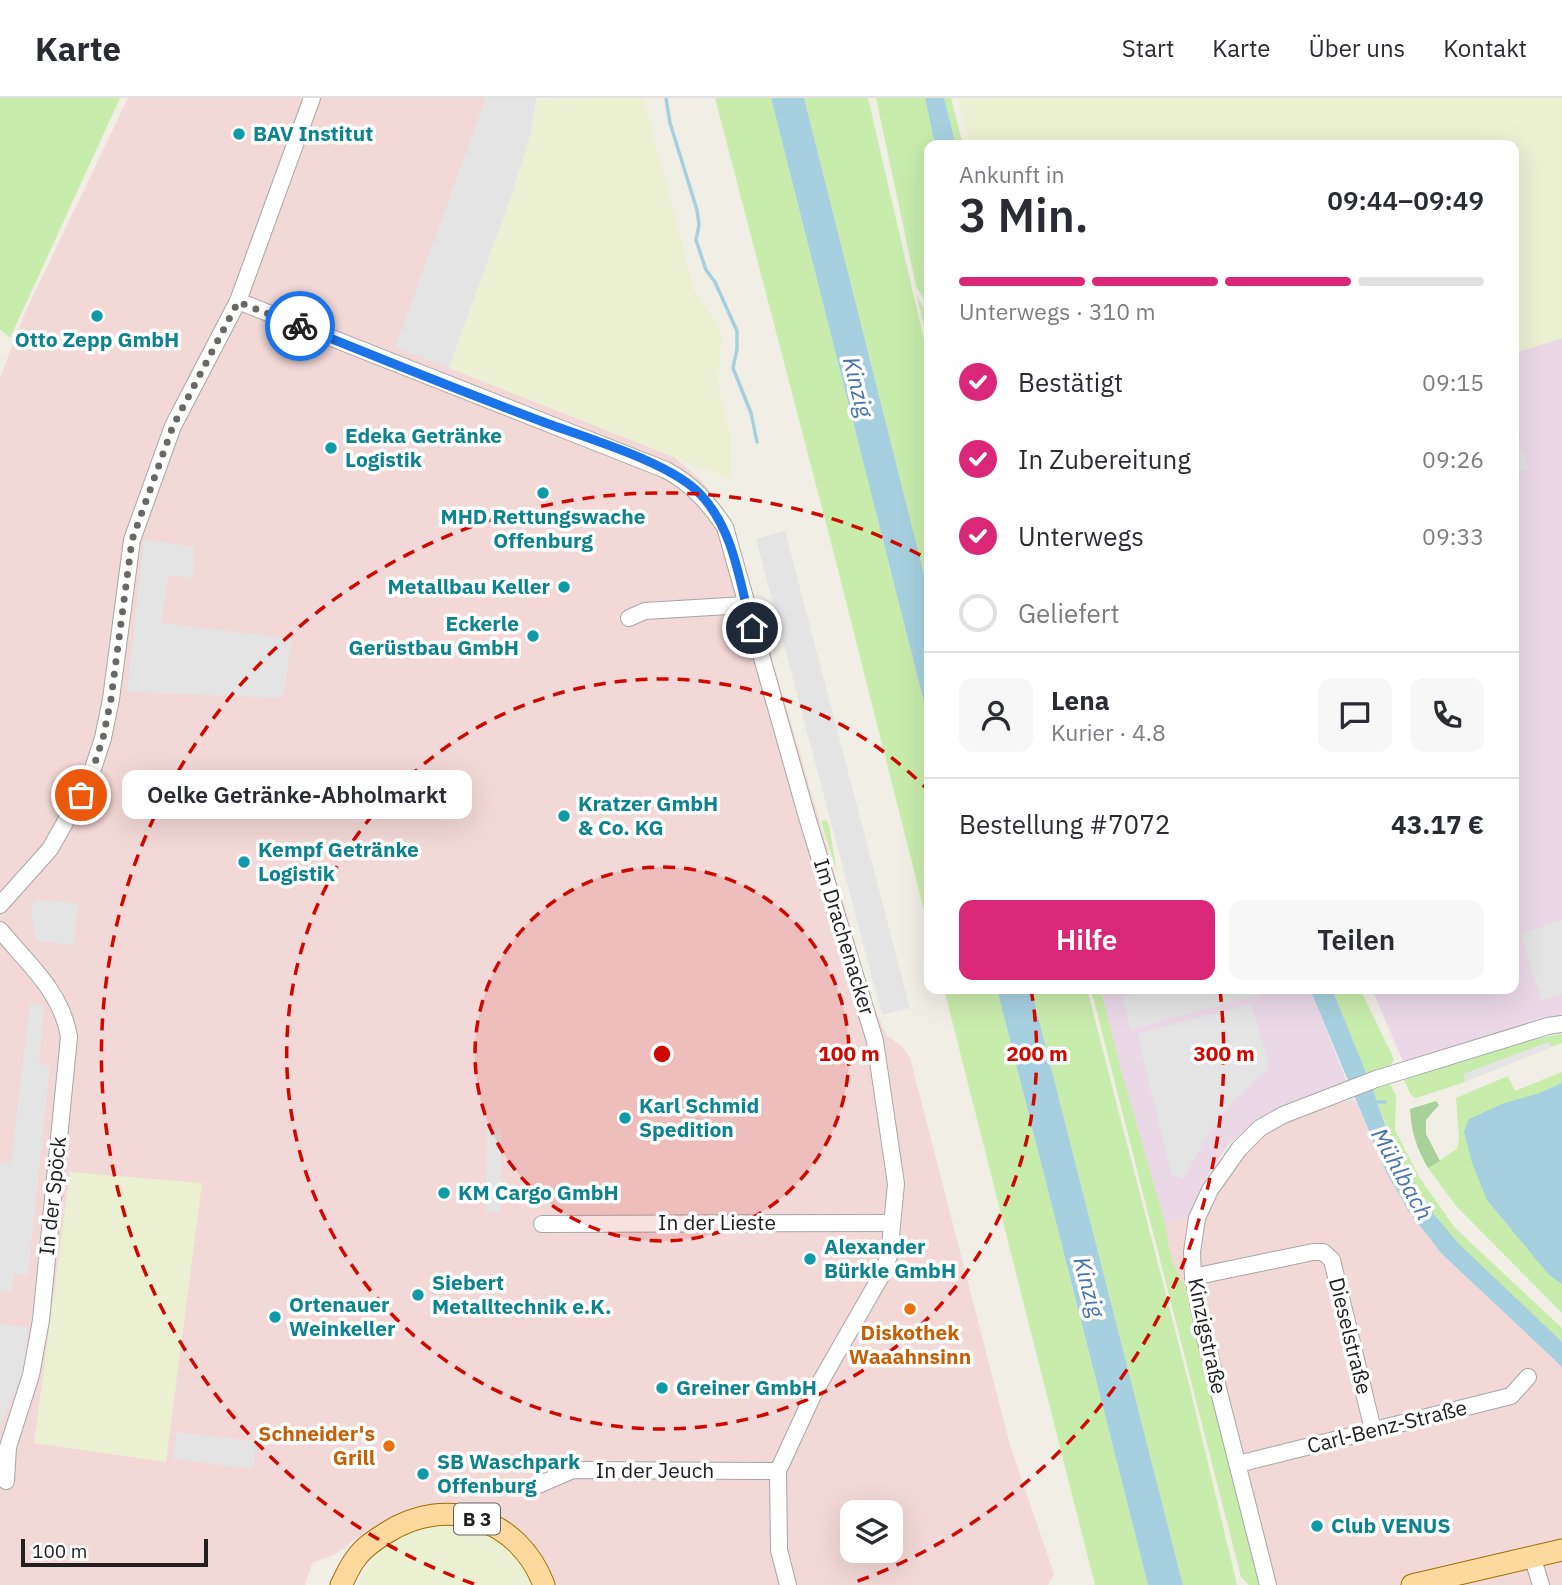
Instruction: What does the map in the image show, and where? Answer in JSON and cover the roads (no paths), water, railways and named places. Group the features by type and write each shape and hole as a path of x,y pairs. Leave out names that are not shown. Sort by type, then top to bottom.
{"main road":[{"name":"B 3","path":"341,1585 357,1556 383,1535 421,1517 452,1514 489,1522 506,1532 534,1562 544,1585"},
{"path":"1412,1585 1562,1550"}],"street":[{"path":"0,905 50,849 90,778 103,738 111,699 132,540 173,426 238,302 312,98"},
{"name":"Im Drachenacker","path":"238,302 635,457 685,480 699,493 724,527 875,1041 896,1184 889,1256 881,1276 814,1393 778,1471 779,1550 788,1585"},
{"path":"629,618 645,611 746,605"},
{"name":"In der Spöck","path":"0,930 56,996 69,1037 41,1320 31,1375 8,1447 6,1481"},
{"name":"Kinzigstraße","path":"1268,1585 1205,1337 1193,1277 1192,1252 1197,1219 1210,1190 1239,1149 1260,1128 1283,1115 1376,1079 1562,1024"},
{"name":"In der Lieste","path":"542,1224 892,1223"},
{"name":"Dieselstraße","path":"1193,1277 1323,1252 1332,1260 1373,1430"},
{"name":"Carl-Benz-Straße","path":"1238,1464 1511,1396 1528,1377"},
{"name":"In der Jeuch","path":"536,1486 573,1470 778,1471"},
{"path":"1532,1559 1541,1585"}],"water":[{"name":"Kinzig","path":"771,98 804,98 924,574 924,702"},
{"path":"925,98 944,98 955,140 934,140"},
{"name":"Kinzig","path":"998,994 1032,994 1183,1585 1148,1585"},
{"name":"Mühlbach","path":"1312,994 1334,994 1389,1136 1427,1206 1459,1244 1562,1342 1562,1367 1441,1253 1409,1212 1386,1172"},
{"path":"1562,1083 1562,1284 1549,1275 1487,1200 1472,1163 1464,1131 1469,1119 1504,1103 1537,1094"}],"waterway":[{"path":"666,98 670,123 697,210 699,225 696,240 706,270 715,282 737,331 733,368 751,413 757,442"},
{"path":"1373,1102 1385,1102"}],"place":[{"name":"BAV Institut","path":"239,134"},
{"name":"Otto Zepp GmbH","path":"97,316"},
{"name":"Edeka Getränke Logistik","path":"331,448"},
{"name":"MHD Rettungswache Offenburg","path":"543,493"},
{"name":"Metallbau Keller","path":"564,587"},
{"name":"Eckerle Gerüstbau GmbH","path":"533,636"},
{"name":"Oelke Getränke-Abholmarkt","path":"81,795"},
{"name":"Kratzer GmbH & Co. KG","path":"564,816"},
{"name":"Kempf Getränke Logistik","path":"244,862"},
{"name":"Karl Schmid Spedition","path":"625,1118"},
{"name":"KM Cargo GmbH","path":"444,1193"},
{"name":"Alexander Bürkle GmbH","path":"810,1259"},
{"name":"Siebert Metalltechnik e.K.","path":"418,1295"},
{"name":"Diskothek Waaahnsinn","path":"910,1309"},
{"name":"Ortenauer Weinkeller","path":"275,1317"},
{"name":"Greiner GmbH","path":"662,1388"},
{"name":"Schneider's Grill","path":"389,1446"},
{"name":"SB Waschpark Offenburg","path":"423,1474"},
{"name":"Club VENUS","path":"1317,1526"}]}
